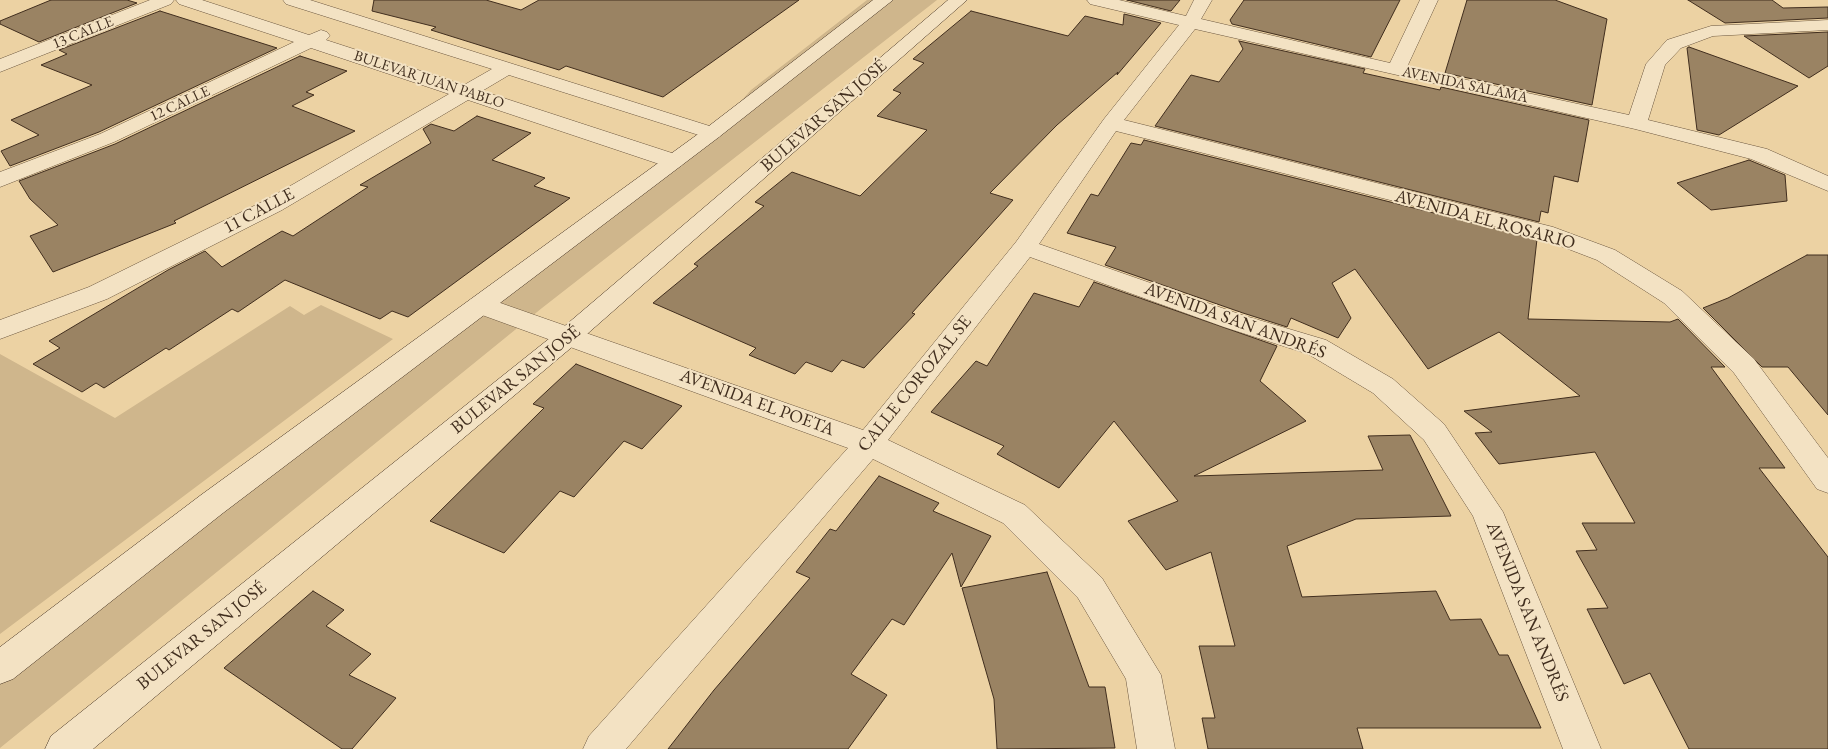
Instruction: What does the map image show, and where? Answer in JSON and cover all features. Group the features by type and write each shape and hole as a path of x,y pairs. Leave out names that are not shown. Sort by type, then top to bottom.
{"street":[{"name":"13 CALLE","path":"0,66 166,0"},
{"name":"BULEVAR JUAN PABLO","path":"184,0 673,161"},
{"name":"BULEVAR JUAN PABLO","path":"292,0 712,133"},
{"path":"0,668 212,504 712,133 884,0"},
{"name":"BULEVAR SAN JOSÉ","path":"64,749 569,336 958,0"},
{"name":"AVENIDA SALAMA","path":"1096,0 1197,11 1396,70 1637,122 1759,154 1828,184"},
{"path":"1396,70 1429,0"},
{"name":"CALLE COROZAL SE","path":"602,749 869,444 1025,247 1111,123 1197,11"},
{"name":"12 CALLE","path":"0,180 107,138 357,20"},
{"path":"1637,122 1656,64 1674,44 1711,31 1828,25"},
{"name":"11 CALLE","path":"0,330 98,293 274,205 506,69"},
{"name":"AVENIDA EL ROSARIO","path":"1111,123 1545,232 1606,256 1673,298 1744,366 1828,481"},
{"name":"AVENIDA SAN ANDRÉS","path":"1025,247 1233,321 1317,347 1383,386 1434,432 1487,512 1582,749"},
{"name":"AVENIDA EL POETA","path":"480,305 869,444 1014,514 1090,588 1143,675 1156,749"}],"shaded area":[{"path":"867,0 937,0 542,308 0,748 0,669 632,182 673,161 712,133 751,90"},
{"path":"321,305 393,339 0,634 0,354 115,418 290,306 304,315"}],"building":[{"path":"51,0 127,0 137,3 39,42 0,24 0,21"},
{"path":"374,0 486,0 521,10 539,0 799,0 663,97 566,66 559,70 431,30 436,27 372,11"},
{"path":"1127,0 1180,0 1171,11"},
{"path":"1244,0 1400,0 1371,57 1232,24 1230,20"},
{"path":"1467,0 1555,0 1607,19 1592,105 1445,73"},
{"path":"1688,0 1772,0 1783,8 1828,7 1828,18 1725,23"},
{"path":"160,11 277,48 99,132 10,166 1,151 39,135 11,120 92,85 41,65 67,54 59,50"},
{"path":"971,11 1068,36 1085,16 1123,25 1124,14 1161,23 1117,75 1118,72 1057,125 990,193 1013,200 912,313 915,314 864,368 842,360 832,372 806,362 795,374 749,355 756,348 653,303 698,266 694,264 764,206 755,202 792,172 860,196 927,130 877,116 901,93 893,90 924,63 913,59"},
{"path":"1828,32 1828,66 1809,78 1744,36"},
{"path":"1239,41 1365,69 1363,73 1440,90 1441,87 1589,120 1578,182 1554,176 1548,213 1541,211 1539,222 1155,126 1191,75 1219,82 1243,49"},
{"path":"1689,47 1798,86 1719,135 1697,130 1687,48"},
{"path":"300,56 347,71 306,92 314,95 292,106 355,131 174,221 176,223 53,272 30,236 58,225 30,199 19,181 115,144"},
{"path":"477,116 531,133 492,160 545,178 534,186 570,198 408,317 392,311 380,319 285,280 238,312 232,309 169,350 166,348 104,388 96,383 82,392 33,364 60,348 49,341 168,270 205,251 222,267 282,231 293,236 368,187 360,185 431,143 423,129 431,124 454,131"},
{"path":"1144,140 1537,239 1528,319 1670,322 1678,319 1725,367 1711,367 1785,468 1759,468 1828,557 1828,749 1689,749 1650,673 1624,684 1587,609 1608,608 1576,551 1597,550 1582,523 1635,523 1595,452 1499,464 1475,433 1492,432 1464,411 1580,396 1499,332 1428,369 1355,269 1332,283 1351,318 1338,338 1291,318 1287,327 1105,265 1116,247 1067,233 1091,194 1098,196 1131,143 1141,145"},
{"path":"1749,160 1785,175 1787,201 1711,210 1677,183"},
{"path":"1807,255 1828,255 1828,415 1788,367 1762,367 1703,308 1728,298"},
{"path":"1094,282 1277,346 1260,381 1306,421 1194,476 1383,470 1368,436 1410,435 1451,516 1356,519 1287,546 1302,597 1436,591 1450,620 1481,619 1499,655 1508,655 1541,728 1357,728 1363,749 1208,749 1202,718 1215,718 1199,646 1235,646 1211,552 1166,570 1128,521 1178,501 1114,421 1059,488 997,454 1004,446 931,412 976,361 987,366 1034,293 1079,307"},
{"path":"576,364 682,406 642,449 624,441 574,497 560,491 504,553 430,521 544,408 533,404"},
{"path":"879,476 939,503 933,511 991,536 961,587 952,553 904,625 892,619 851,674 887,695 848,749 668,749 714,690 810,578 796,572 830,529 836,531"},
{"path":"1047,572 1089,687 1105,687 1115,748 997,749 994,699 962,588"},
{"path":"313,591 344,610 326,626 371,654 349,675 396,698 352,749 342,749 224,668"}]}
